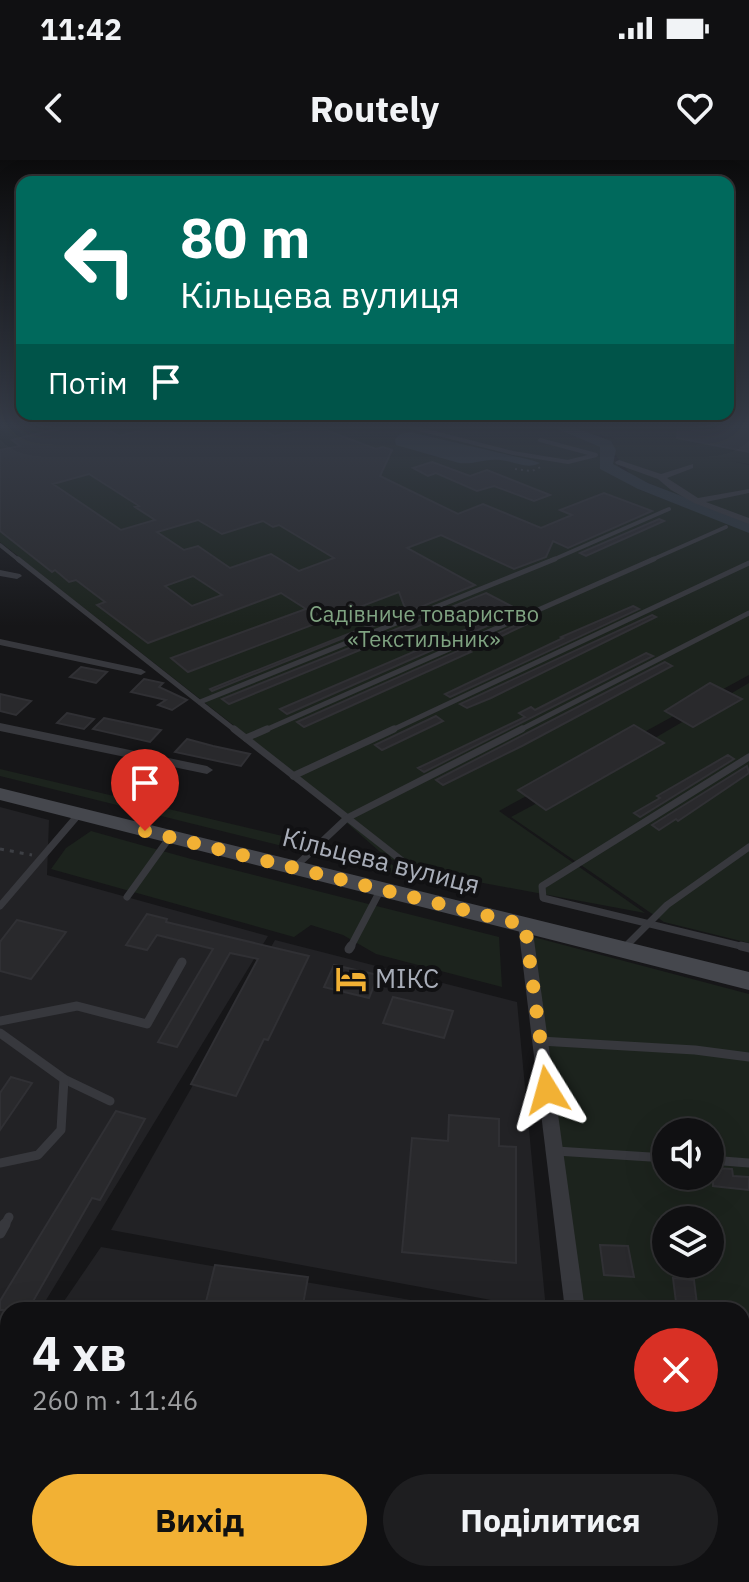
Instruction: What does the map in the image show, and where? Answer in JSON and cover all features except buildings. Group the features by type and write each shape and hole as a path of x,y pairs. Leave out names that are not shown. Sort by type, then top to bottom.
{"main road":[{"name":"Кільцева вулиця","path":"0,794 749,981"}],"street":[{"path":"683,493 749,521"},
{"path":"697,501 737,493"},
{"path":"0,573 17,576"},
{"path":"0,642 141,672"},
{"path":"0,727 207,770"},
{"path":"525,925 574,1302"}],"lane":[{"path":"200,702 589,545 669,509"},
{"path":"246,738 726,527"},
{"path":"0,545 410,867"},
{"path":"293,776 749,563"},
{"path":"294,868 347,818 749,613"},
{"path":"749,757 542,886 543,898 749,948"},
{"path":"0,906 79,814"},
{"path":"127,897 170,837"},
{"path":"623,949 645,921 749,847"},
{"path":"349,949 381,889"},
{"path":"0,1021 77,1006 147,1024 182,962"},
{"path":"0,1033 64,1079 110,1101"},
{"path":"540,1041 695,1050 749,1057"},
{"path":"0,1163 38,1155 61,1130 64,1079"},
{"path":"556,1151 652,1157"},
{"path":"724,1161 749,1163"},
{"path":"0,1233 9,1217"}],"path":[{"path":"0,849 42,857"}],"shaded area":[{"path":"0,807 49,820 47,875 268,936 45,1302 0,1302"},
{"path":"275,940 517,1002 545,1302 502,1302 111,1230"},
{"path":"101,1247 422,1302 63,1302"}],"green space":[{"name":"Садівниче товариство «Текстильник»","path":"0,493 649,493 749,531 749,675 499,811 645,913 451,877 387,858 251,739 0,542"},
{"path":"673,493 749,493 749,525"},
{"path":"749,683 749,943 664,922 511,817 619,759"},
{"path":"0,769 384,860 416,879 0,776"},
{"path":"91,831 499,937 502,987 376,954 343,935 311,925 294,937 51,869 66,848"},
{"path":"522,934 749,994 749,1302 565,1302"}],"waterway":[{"path":"662,493 749,528"}],"place":[{"name":"МІКС","path":"351,979"}],"route":[{"path":"145,831 525,925 547,1090"}]}
